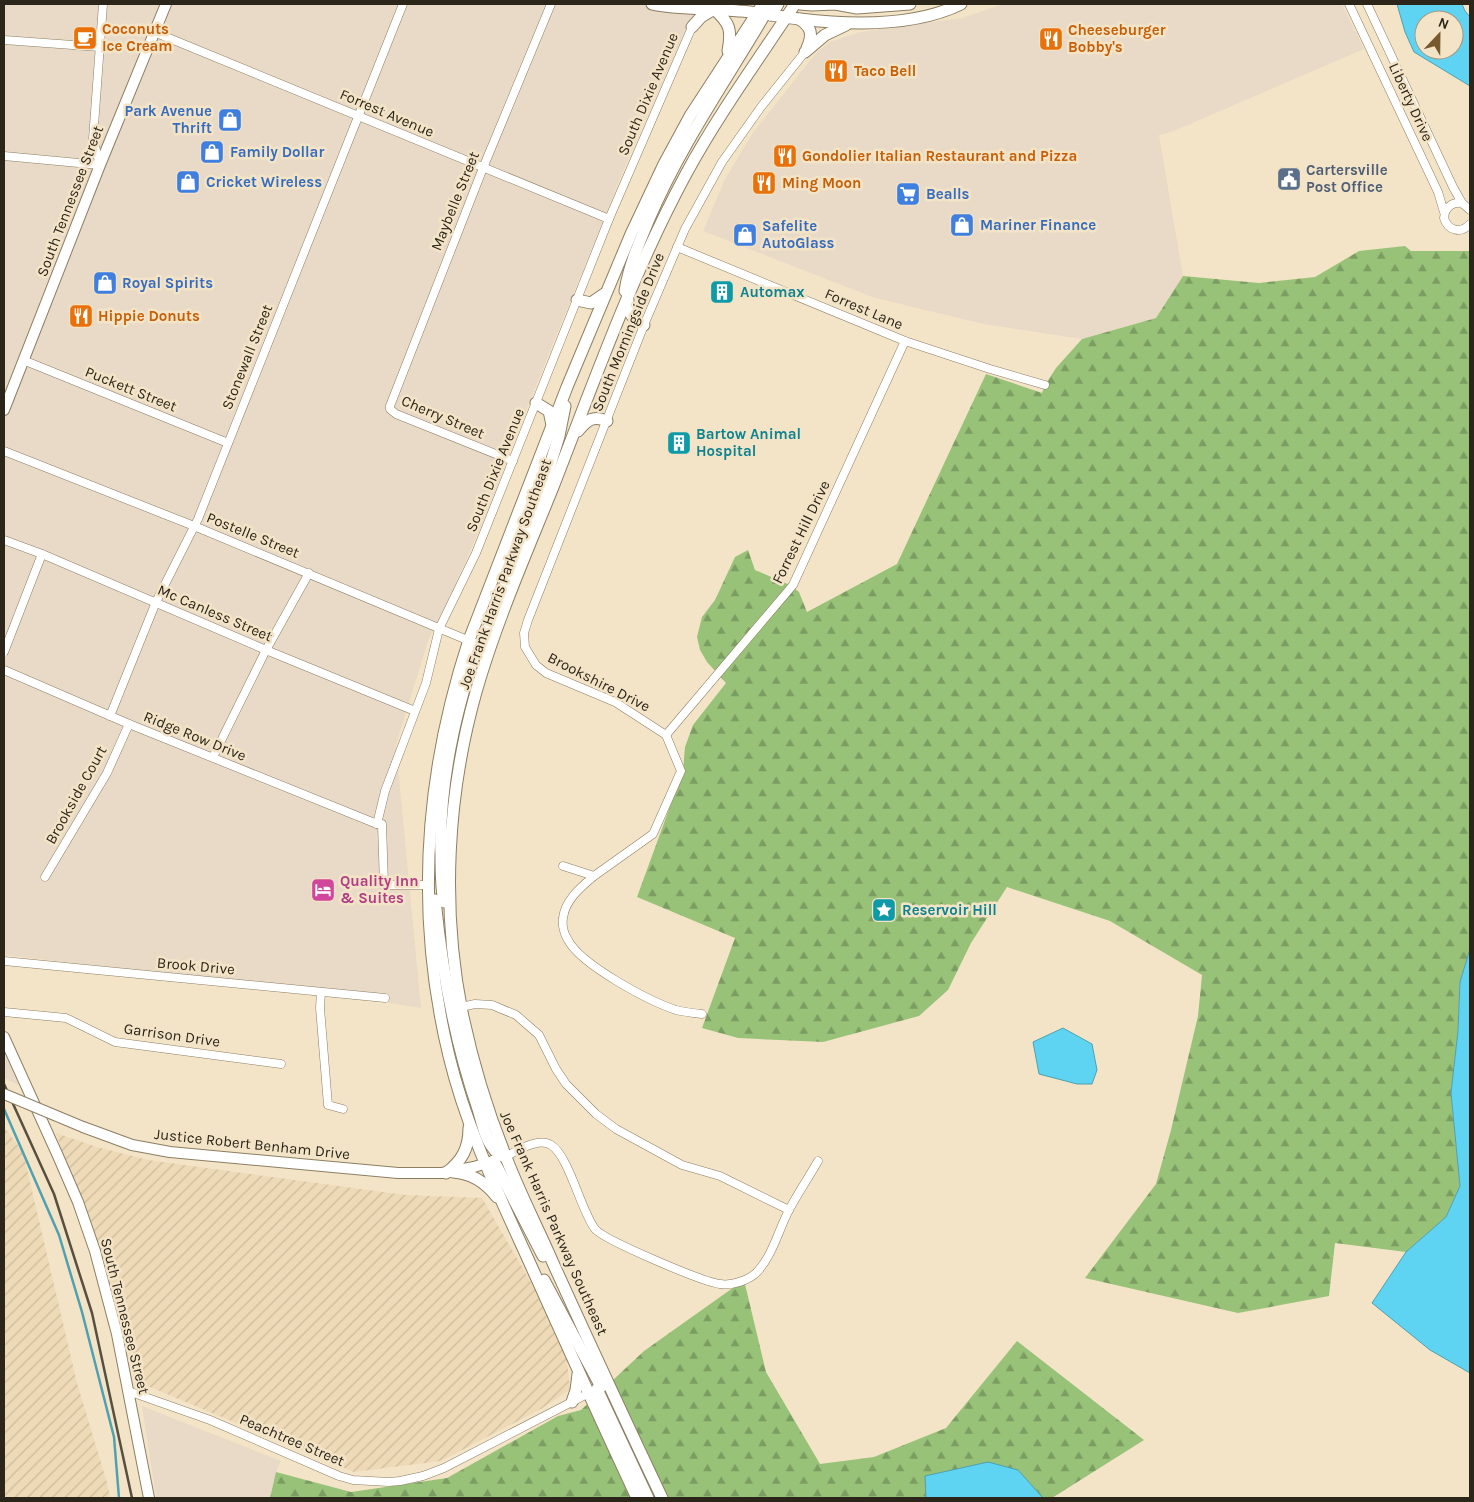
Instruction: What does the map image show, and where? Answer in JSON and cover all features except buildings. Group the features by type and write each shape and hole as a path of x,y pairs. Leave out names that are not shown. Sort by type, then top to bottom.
{"main road":[{"name":"South Tennessee Street","path":"4,410 100,165 166,4"},
{"path":"652,4 714,9 764,10 799,19 850,23 931,15 961,4"},
{"path":"620,315 632,265 664,186 764,10 778,4"},
{"name":"Joe Frank Harris Parkway Southeast","path":"637,1498 561,1279 495,1160 469,1121 453,1070 441,1017 430,945 427,885 431,811 447,714 570,443 620,315 656,234 691,164 795,4"},
{"path":"800,4 834,4 857,8 910,4"},
{"path":"680,7 691,16 692,27"},
{"path":"692,27 701,17 714,9"},
{"path":"714,9 722,16 729,26 731,33 727,56"},
{"name":"Joe Frank Harris Parkway Southeast","path":"662,1498 598,1388 578,1370 503,1204 481,1086 461,1007 450,920 452,831 458,772 470,714 480,644 552,425 604,294 664,164 690,116 727,56 764,10"},
{"path":"799,19 811,31 810,41 805,52"},
{"path":"805,52 825,35 850,23"},
{"path":"576,300 591,303 604,294"},
{"path":"628,298 630,315 637,322 644,325"},
{"path":"480,644 546,478 564,416 567,387"},
{"path":"536,403 548,411 552,425"},
{"path":"570,443 588,420 596,417 607,421"},
{"path":"428,869 433,881 448,990 463,1059 490,1144 496,1151 495,1160"},
{"name":"South Tennessee Street","path":"4,1037 58,1156 87,1226 108,1295 149,1498"},
{"name":"Justice Robert Benham Drive","path":"4,1094 132,1145 170,1152 398,1173 429,1174 450,1172 495,1160"},
{"path":"450,1172 465,1151 469,1133 469,1121"},
{"path":"450,1172 465,1174 481,1181 494,1192 503,1204"},
{"path":"525,1254 556,1299 648,1498"},
{"path":"572,1402 578,1384 578,1370"}],"street":[{"path":"4,156 100,165 93,139 103,4"},
{"name":"Stonewall Street","path":"110,716 156,602 194,526 403,4"},
{"name":"Maybelle Street","path":"390,409 390,404 483,168 551,4"},
{"name":"Liberty Drive","path":"1349,4 1438,192 1445,223 1454,230 1464,229 1470,224"},
{"name":"Liberty Drive","path":"1367,4 1462,203"},
{"path":"1362,30 1376,23"},
{"name":"South Dixie Avenue","path":"427,885 384,885 382,824 377,824 384,791 426,683 439,629 476,553 609,219 692,27"},
{"name":"Forrest Avenue","path":"154,32 609,219"},
{"path":"4,40 100,47"},
{"name":"South Morningside Drive","path":"525,647 524,633 528,620 644,325 677,247 703,194 722,162 766,100 805,52"},
{"path":"1377,61 1391,54"},
{"path":"1424,162 1440,158"},
{"path":"1444,212 1452,204 1462,203 1470,210"},
{"name":"Forrest Lane","path":"677,247 905,341 990,369 1044,384"},
{"name":"Forrest Hill Drive","path":"666,735 793,585 905,341"},
{"name":"Puckett Street","path":"23,360 228,443"},
{"name":"Cherry Street","path":"390,409 396,414 513,461"},
{"name":"Postelle Street","path":"4,451 194,526 439,629 480,644"},
{"name":"Mc Canless Street","path":"4,540 42,554 266,650 415,711"},
{"path":"4,652 42,554"},
{"path":"213,758 266,650 309,573"},
{"name":"Brookshire Drive","path":"525,647 531,659 540,669 615,702 666,735"},
{"name":"Ridge Row Drive","path":"4,670 129,724 377,824"},
{"name":"Brookside Court","path":"45,878 107,773 129,724"},
{"path":"666,735 681,771 653,834 594,876 575,893 567,905 563,917 564,930 568,941 579,954 630,989 676,1010 702,1014"},
{"path":"563,866 594,876"},
{"name":"Brook Drive","path":"4,961 385,998"},
{"path":"321,992 320,1008 328,1105 344,1109"},
{"path":"461,1007 484,1004 500,1007 516,1015 533,1028 566,1084 596,1114 616,1129 682,1165 720,1176 789,1210"},
{"name":"Garrison Drive","path":"4,1012 66,1018 115,1042 281,1064"},
{"path":"495,1160 534,1144 542,1143 553,1146 561,1157 597,1231 610,1239 721,1285 749,1278 758,1271 770,1252 789,1210 818,1161"},
{"name":"Peachtree Street","path":"128,1391 210,1420 339,1476 353,1480 377,1482 406,1480 434,1472 598,1388"}],"shaded area":[{"path":"4,4 701,4 687,26 627,162 529,403 488,510 452,593 428,641 396,745 421,1008 321,992 4,955"},
{"path":"1003,4 1342,4 1364,49 1174,131 1159,135 1183,276 1156,318 1082,339 983,324 872,297 703,231 725,179 752,134 815,54 830,42 860,32 962,18"},
{"path":"4,1052 19,1085 4,1078"},
{"path":"4,1127 23,1152 77,1383 110,1498 4,1498"},
{"path":"56,1133 97,1147 148,1160 405,1195 482,1198 565,1341 570,1390 541,1409 441,1461 354,1472 138,1382"},
{"path":"142,1406 281,1461 276,1472 270,1498 156,1498"}],"green space":[{"path":"1405,246 1411,251 1470,251 1470,949 1460,982 1458,1031 1451,1093 1460,1186 1446,1217 1406,1252 1335,1243 1329,1296 1238,1313 1085,1278 1156,1184 1198,1016 1202,975 1110,921 1007,887 971,943 948,990 919,1016 823,1042 738,1038 702,1028 735,938 637,897 683,771 685,747 693,725 726,683 707,662 700,650 697,637 702,617 715,600 735,557 748,550 755,570 790,585 799,592 807,612 897,564 986,374 1042,393 1056,368 1082,339 1156,318 1183,276 1259,283 1315,277 1359,251"},
{"path":"744,1280 766,1372 820,1464 874,1457 946,1428 1017,1341 1144,1440 1052,1498 270,1498 276,1472 351,1492 447,1478 558,1416 581,1410 644,1351"}],"water":[{"path":"1397,4 1462,4 1470,17 1470,86 1427,60 1464,60 1464,10 1414,10 1414,52 1405,32"},
{"path":"1470,949 1470,1373 1430,1350 1372,1303 1406,1252 1446,1217 1460,1186 1451,1093 1458,1031 1460,982"},
{"path":"1063,1028 1092,1044 1097,1070 1092,1084 1077,1084 1039,1074 1033,1042"},
{"path":"988,1462 1018,1470 1043,1498 926,1498 925,1476"}],"waterway":[{"path":"4,1109 59,1235 82,1312 114,1437 119,1498"}],"railway":[{"path":"4,1084 54,1194 92,1313 132,1498"}],"place":[{"name":"Coconuts Ice Cream","path":"85,38"},
{"name":"Cheeseburger Bobby's","path":"1051,39"},
{"name":"Taco Bell","path":"836,71"},
{"name":"Park Avenue Thrift","path":"230,120"},
{"name":"Family Dollar","path":"212,152"},
{"name":"Gondolier Italian Restaurant and Pizza","path":"785,156"},
{"name":"Cartersville Post Office","path":"1289,179"},
{"name":"Cricket Wireless","path":"188,182"},
{"name":"Ming Moon","path":"764,183"},
{"name":"Bealls","path":"908,194"},
{"name":"Mariner Finance","path":"962,225"},
{"name":"Safelite AutoGlass","path":"745,235"},
{"name":"Royal Spirits","path":"105,283"},
{"name":"Automax","path":"722,292"},
{"name":"Hippie Donuts","path":"81,316"},
{"name":"Bartow Animal Hospital","path":"679,443"},
{"name":"Quality Inn & Suites","path":"323,890"},
{"name":"Reservoir Hill","path":"884,910"}]}
